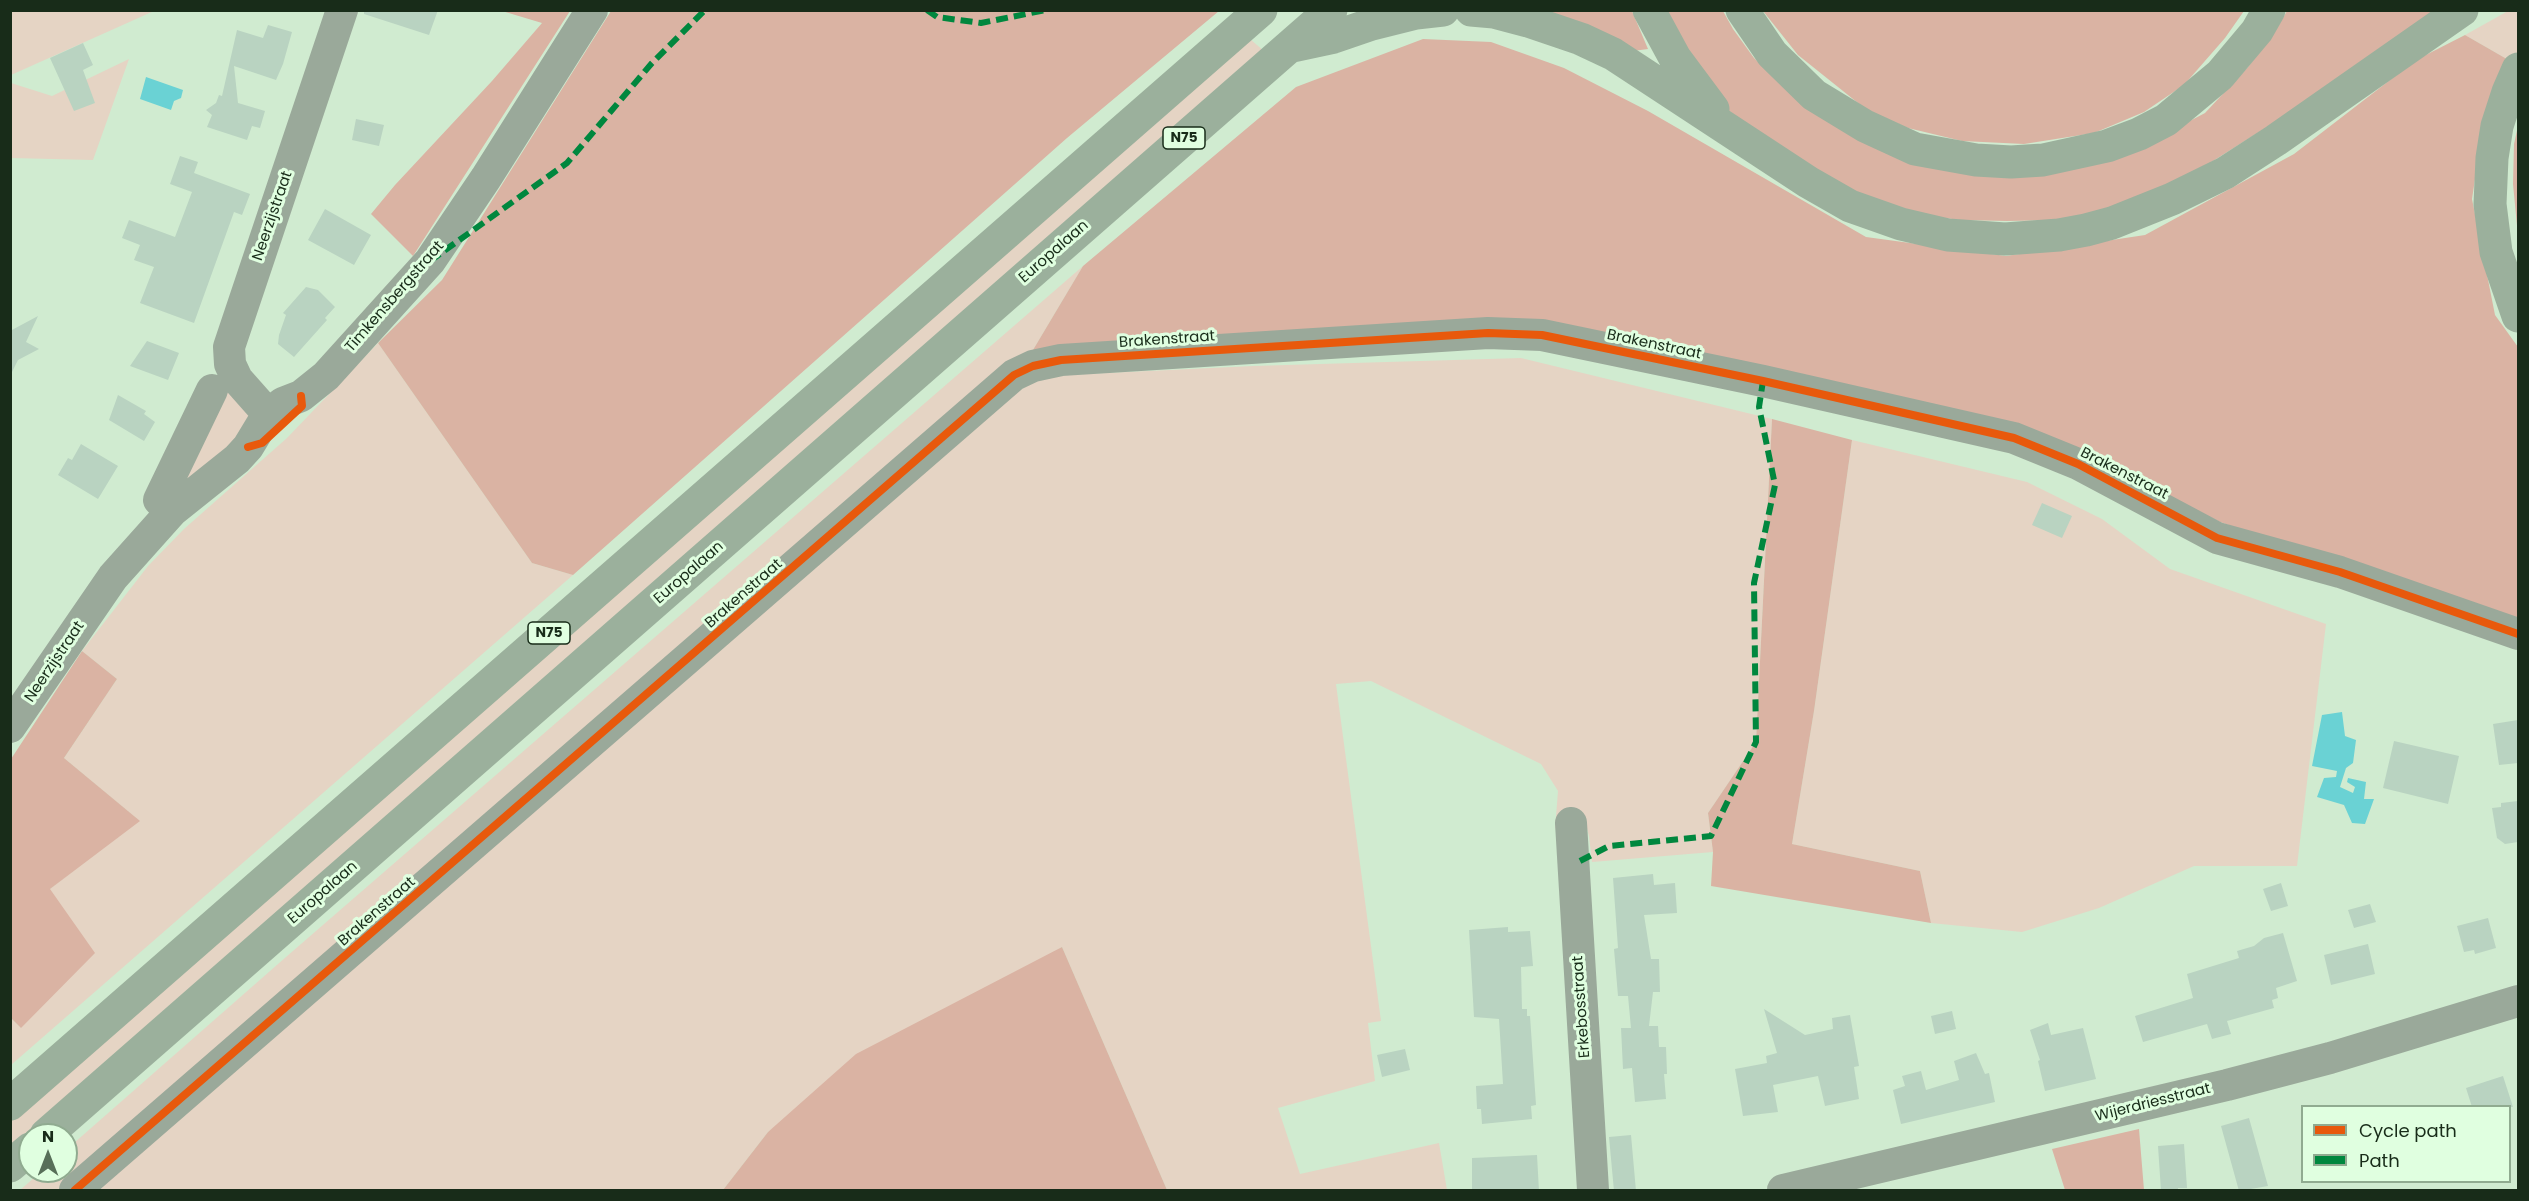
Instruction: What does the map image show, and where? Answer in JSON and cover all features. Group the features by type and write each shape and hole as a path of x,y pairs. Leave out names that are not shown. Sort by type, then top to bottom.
{"highway":[{"name":"N75","path":"10,1104 1261,10"},
{"name":"Europalaan","path":"60,1123 1331,10"},
{"path":"1288,47 1334,37 1372,24 1416,13 1443,10"},
{"path":"1471,10 1494,12 1528,21 1613,54 1808,182 1850,206 1901,224 1948,235 2005,239 2059,235 2112,223 2145,211 2225,172 2324,107 2462,10"},
{"path":"1649,10 1675,58 1729,130"},
{"path":"1742,10 1773,54 1814,95 1865,126 1916,149 1976,160 2011,162 2043,160 2107,146 2139,134 2166,120 2220,75 2257,31 2269,10"},
{"path":"2518,69 2497,126 2492,158 2490,204 2496,252 2518,316"}],"street":[{"name":"Neerzijstraat","path":"267,414 237,379 230,364 229,347 342,10"},
{"name":"Timkensbergstraat","path":"267,414 283,403 301,396 326,376 430,261 486,178 592,10"},
{"name":"Brakenstraat","path":"75,1191 1014,375 1033,366 1060,360 1488,333 1542,335 2014,438 2078,464 2217,538 2340,572 2518,634"},
{"path":"212,390 159,500 172,510 237,459 248,447 267,414"},
{"name":"Neerzijstraat","path":"12,722 113,577 172,510"},
{"name":"Erkebosstraat","path":"1571,823 1593,1191"},
{"name":"Wijerdriesstraat","path":"1783,1191 2227,1085 2330,1058 2518,1001"}],"shaded area":[{"path":"11,10 154,10 154,11 11,75"},
{"path":"502,11 570,11 413,256 371,214 542,23"},
{"path":"611,11 1219,11 1067,138 573,575 532,563 378,343 442,280"},
{"path":"1534,11 1632,11 1648,49 1633,51"},
{"path":"1659,11 1723,11 1754,58 1783,86 1906,159 2148,143 2205,113 2248,67 2287,11 2437,11 2278,120 2167,190 2103,212 2060,220 2007,221 1960,220 1905,213 1813,174 1724,107"},
{"path":"1763,11 2244,11 2225,38 2184,85 2144,112 2094,133 2024,144 1962,141 1908,128 1868,111 1798,55"},
{"path":"2508,11 2518,11 2518,51 2512,62 2465,35"},
{"path":"2465,35 2512,62 2485,113 2472,199 2495,315 2518,347 2518,627 2220,522 2068,445 1534,325 1027,360 1083,266 1296,87 1423,39 1491,42 1564,68 1648,111 1866,237 2006,256 2145,235 2294,154 2416,60"},
{"path":"1250,39 1264,51 37,1123 18,1123 18,1140 11,1146 10,1119"},
{"path":"129,59 93,160 11,158 11,83 52,96"},
{"path":"2518,126 2518,236 2513,184 2514,144"},
{"path":"1083,266 1027,360 78,1179 78,1139"},
{"path":"378,343 532,563 573,575 11,1065 10,1017 21,1028 50,889 136,818 64,758 117,679 82,651 148,566 184,529 287,438"},
{"path":"1521,358 1772,419 1756,742 1708,813 1713,852 1592,862 1585,821 1559,823 1555,829 1558,791 1541,764 1371,681 1336,684 1381,1021 1368,1023 1375,1081 1278,1108 1300,1174 1439,1143 1447,1190 1167,1190 1062,947 768,1132 723,1190 88,1190 1020,390 1043,376 1253,366"},
{"path":"225,381 251,413 249,432 181,486"},
{"path":"1772,419 1852,440 1814,711 1792,844 1920,871 1931,923 1711,886 1713,852 1708,813 1756,742"},
{"path":"1852,440 2027,482 2102,519 2170,569 2326,624 2297,866 2194,866 2099,908 2022,932 1931,923 1920,871 1792,844 1814,711"},
{"path":"82,651 117,679 64,758 140,821 50,889 95,953 21,1028 10,1017 11,759"},
{"path":"1062,947 1167,1190 723,1190 768,1132 856,1054"},
{"path":"2139,1129 2144,1190 2065,1190 2052,1149"},
{"path":"28,1183 73,1183 65,1190 20,1190"}],"water":[{"path":"146,77 183,90 181,98 174,101 171,110 140,99"},
{"path":"2342,712 2345,736 2356,740 2353,763 2346,768 2340,787 2353,793 2355,787 2347,782 2348,778 2366,782 2364,799 2374,799 2365,824 2352,823 2344,805 2317,797 2324,778 2336,777 2337,771 2312,766 2322,715"}],"building":[{"path":"364,10 438,10 429,35 364,14"},
{"path":"268,25 292,32 276,80 234,66 238,103 265,111 260,128 252,126 247,140 207,127 212,115 206,110 216,103 219,95 222,96 237,30 263,38"},
{"path":"83,43 93,65 83,70 95,103 74,111 50,58"},
{"path":"356,119 384,125 379,146 352,140"},
{"path":"180,156 198,162 194,173 250,194 242,215 234,212 194,323 140,303 154,267 134,260 140,245 122,238 129,220 175,237 192,192 170,184"},
{"path":"325,209 371,235 354,265 308,240"},
{"path":"306,287 318,290 335,307 325,318 327,320 294,357 278,344 279,335 286,315 283,313"},
{"path":"38,316 26,342 39,349 18,360 10,376 10,331"},
{"path":"147,341 179,353 168,380 130,366"},
{"path":"118,395 146,411 144,414 155,422 144,441 109,420"},
{"path":"81,444 118,466 98,499 58,475 68,458 72,460"},
{"path":"2042,503 2072,516 2062,538 2032,525"},
{"path":"2518,720 2518,763 2499,765 2493,724"},
{"path":"2394,741 2459,756 2448,804 2383,788"},
{"path":"2518,801 2518,842 2505,844 2497,838 2492,808 2501,807 2501,803"},
{"path":"1653,874 1654,885 1675,883 1677,913 1644,915 1651,959 1659,959 1660,992 1653,992 1649,1026 1658,1026 1659,1047 1666,1047 1667,1074 1664,1074 1666,1099 1635,1102 1632,1068 1623,1069 1621,1028 1631,1028 1628,996 1618,996 1614,949 1618,948 1613,878"},
{"path":"2281,883 2288,906 2271,911 2263,889"},
{"path":"2370,904 2376,922 2354,928 2348,910"},
{"path":"2488,918 2496,948 2475,954 2474,950 2464,952 2457,926"},
{"path":"1508,927 1508,932 1530,931 1533,966 1521,967 1522,1009 1527,1009 1527,1016 1530,1016 1536,1105 1531,1106 1532,1119 1482,1124 1481,1109 1477,1109 1476,1086 1503,1084 1499,1019 1474,1017 1469,930"},
{"path":"2283,933 2297,981 2276,988 2278,998 2272,1000 2274,1008 2227,1021 2231,1034 2212,1039 2207,1024 2143,1042 2135,1016 2193,998 2187,974 2239,958 2237,951 2254,946 2264,938"},
{"path":"2368,944 2375,974 2331,985 2324,955"},
{"path":"1764,1009 1805,1035 1833,1029 1832,1018 1850,1015 1859,1066 1854,1067 1859,1099 1825,1106 1818,1076 1773,1085 1778,1112 1743,1116 1735,1069 1767,1063 1766,1056 1777,1053"},
{"path":"1952,1011 1956,1029 1935,1034 1931,1016"},
{"path":"2048,1023 2051,1035 2083,1028 2096,1079 2045,1091 2038,1061 2040,1060 2030,1030"},
{"path":"1405,1049 1410,1070 1382,1077 1377,1055"},
{"path":"1976,1053 1985,1074 1989,1073 1995,1102 1901,1124 1893,1090 1905,1086 1902,1076 1921,1071 1926,1090 1959,1080 1954,1061"},
{"path":"2503,1076 2513,1107 2511,1105 2471,1105 2466,1088"},
{"path":"2249,1118 2268,1186 2239,1191 2221,1126"},
{"path":"1631,1135 1636,1191 1614,1191 1609,1137"},
{"path":"2184,1144 2187,1188 2178,1188 2178,1191 2161,1191 2158,1146"},
{"path":"1537,1155 1539,1191 1472,1191 1472,1158"}],"marked path":[{"path":"430,261 567,163 652,63 705,10"},
{"path":"927,10 937,17 981,23 1046,10"},
{"path":"1580,861 1609,846 1711,836 1756,742 1754,583 1775,485 1759,407 1763,381"}],"cycle path":[{"path":"75,1190 1014,375 1033,366 1061,360 1488,333 1542,335 1763,381 2014,438 2078,464 2217,538 2340,572 2518,634"},
{"path":"248,447 262,443 302,406 301,396"}]}
